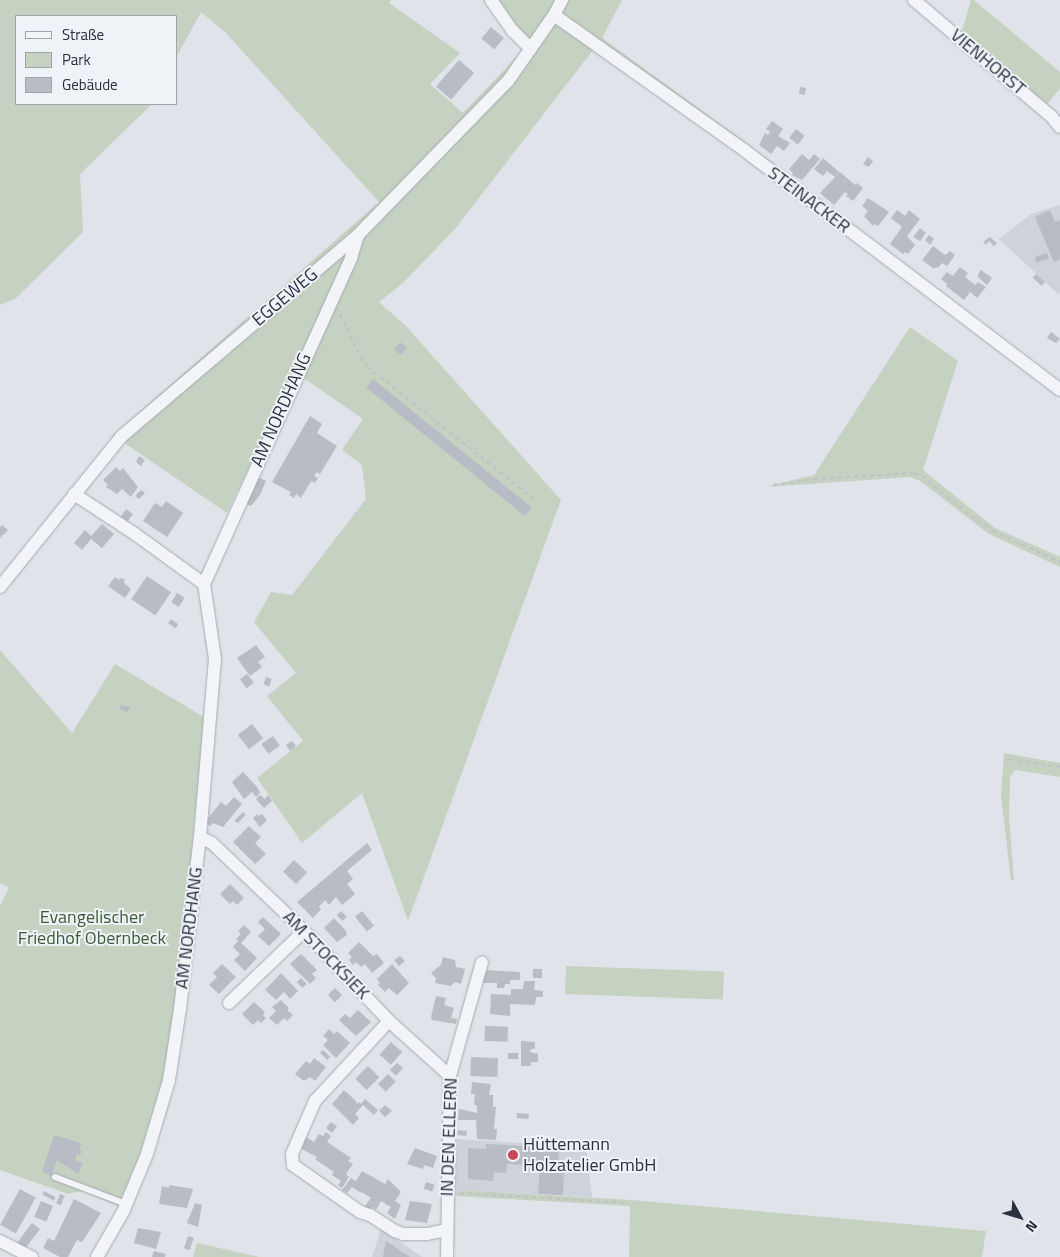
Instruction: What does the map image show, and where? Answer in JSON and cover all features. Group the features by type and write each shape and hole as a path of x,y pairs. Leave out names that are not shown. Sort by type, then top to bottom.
{"street":[{"path":"491,0 513,31 531,49"},
{"name":"EGGEWEG","path":"0,587 122,436 358,235 508,81 554,15 562,0"},
{"name":"VIENHORST","path":"914,0 1051,116 1060,127"},
{"name":"STEINACKER","path":"554,15 744,150 1060,390"},
{"name":"AM NORDHANG","path":"97,1257 126,1204 146,1154 169,1080 180,1009 200,837 215,659 204,584 351,258 358,235"},
{"path":"74,494 135,534 204,584"},
{"name":"AM STOCKSIEK","path":"200,837 212,843 304,931 390,1021 450,1076"},
{"path":"229,1003 304,931"},
{"name":"IN DEN ELLERN","path":"447,1257 450,1076 482,962"},
{"path":"390,1021 315,1101 292,1154 293,1165 360,1212 370,1215 403,1234 427,1234 446,1230"},
{"path":"0,1241 32,1257"}],"lane":[{"path":"55,1178 126,1204"}],"path":[{"path":"332,298 361,357 368,367 536,501"},
{"path":"773,485 814,479 915,473 922,476 971,516 993,531 1060,562"},
{"path":"1009,759 1060,766"},
{"path":"447,1192 629,1203"}],"shaded area":[{"path":"1060,205 1060,292 1058,294 999,239 1031,214"},
{"path":"456,1139 586,1147 592,1197 460,1190 454,1196"},
{"path":"381,1229 422,1257 372,1257"}],"green space":[{"path":"0,0 391,0 389,3 460,53 430,84 463,113 526,47 488,0 622,0 602,38 745,142 932,289 593,50 455,229 403,283 379,302 406,326 561,500 408,921 362,793 302,843 257,778 303,741 267,696 296,673 254,622 271,592 292,595 366,499 362,465 342,450 363,419 295,372 227,513 123,442 111,437 379,202 225,32 201,12 178,54 178,15 15,15 15,105 151,105 80,174 83,232 15,299 0,305"},
{"path":"908,0 918,0 961,34 971,0 974,0 1060,72 1060,88 1046,106 1060,121 1060,134 1049,120"},
{"path":"910,327 958,361 923,470 995,528 1060,557 1060,567 989,534 920,481 911,477 765,487 814,475"},
{"name":"Evangelischer Friedhof Obernbeck","path":"0,650 72,733 115,664 204,717 179,985 163,1078 139,1157 118,1206 81,1191 68,1194 0,1170 0,906 9,887 0,883"},
{"path":"1004,753 1060,763 1060,777 1016,770 1010,776 1009,817 1014,880 1011,880 1001,796"},
{"path":"566,966 724,972 723,999 565,994"},
{"path":"460,1190 631,1200 986,1231 982,1257 629,1257 630,1206 454,1196"},
{"path":"197,1243 259,1257 193,1257"}],"building":[{"path":"491,27 504,38 494,49 481,38"},
{"path":"459,60 474,73 451,100 436,86"},
{"path":"800,87 806,88 805,95 799,94"},
{"path":"772,121 783,129 778,136 790,143 784,151 777,146 771,154 759,145 765,133 768,135 770,132 766,129"},
{"path":"796,129 805,136 798,144 789,138"},
{"path":"802,154 809,160 814,154 820,159 802,180 792,175 793,173 789,169"},
{"path":"868,157 873,161 869,167 863,164"},
{"path":"823,158 839,172 835,177 827,171 823,176 814,169"},
{"path":"840,172 855,185 857,183 863,188 853,201 846,196 848,194 845,192 834,205 820,193"},
{"path":"868,198 889,212 878,226 875,224 873,226 864,216 868,211 862,206"},
{"path":"897,210 905,216 909,210 920,219 907,236 915,245 908,254 905,252 903,254 890,244 902,227 891,218"},
{"path":"1050,210 1055,222 1060,220 1060,259 1054,262 1035,217"},
{"path":"920,228 926,233 920,241 913,237"},
{"path":"929,235 934,239 930,245 925,240"},
{"path":"990,237 997,243 994,246 989,241 986,245 983,242"},
{"path":"933,246 945,255 950,251 955,255 947,266 942,263 938,268 934,269 922,260"},
{"path":"1047,253 1049,259 1036,263 1035,257"},
{"path":"960,267 968,273 965,277 975,285 978,282 986,287 977,298 970,292 964,300 946,286 947,284 941,279 947,272 953,276"},
{"path":"981,270 992,278 987,285 977,276"},
{"path":"1036,274 1045,282 1042,286 1033,278"},
{"path":"1051,332 1060,339 1056,343 1047,338"},
{"path":"400,342 407,348 401,355 394,350"},
{"path":"373,379 532,507 525,516 366,388"},
{"path":"310,416 322,424 317,433 337,446 320,474 317,472 314,476 318,478 315,483 311,481 301,498 296,494 294,498 289,495 291,492 272,482"},
{"path":"139,456 145,460 141,466 136,462"},
{"path":"116,467 120,471 123,468 138,487 131,497 122,489 117,494 106,487 108,485 103,480"},
{"path":"257,477 266,481 260,495 251,506 246,504"},
{"path":"141,490 145,493 139,499 135,496"},
{"path":"166,501 183,513 167,537 143,521 155,503 162,507"},
{"path":"126,509 133,514 128,521 121,517"},
{"path":"102,524 114,534 102,548 91,539 82,550 74,543 85,530 91,536"},
{"path":"2,525 8,530 0,538 0,527"},
{"path":"147,576 171,592 155,615 131,599"},
{"path":"115,577 119,580 120,578 125,579 124,583 131,589 125,598 108,586"},
{"path":"177,593 185,598 179,607 171,602"},
{"path":"171,619 178,624 175,628 168,623"},
{"path":"256,645 265,657 258,662 262,667 250,676 237,658"},
{"path":"247,674 254,683 247,688 240,680"},
{"path":"266,677 272,679 269,686 264,685"},
{"path":"121,705 130,707 128,712 120,709"},
{"path":"252,724 263,738 249,749 238,735"},
{"path":"273,736 280,746 268,754 262,744"},
{"path":"292,741 296,746 290,751 286,745"},
{"path":"243,772 257,787 260,793 256,797 252,792 244,799 232,782"},
{"path":"260,795 265,799 268,795 272,801 264,808 256,799"},
{"path":"234,797 242,804 223,827 213,823 210,826 205,822 221,802 226,806"},
{"path":"243,812 246,815 237,823 235,820"},
{"path":"257,814 259,816 262,814 267,820 260,827 253,818"},
{"path":"249,826 261,837 255,843 266,854 255,864 233,842"},
{"path":"367,843 372,850 347,871 353,879 347,884 355,894 342,905 336,897 329,905 325,900 319,907 321,909 313,918 297,902"},
{"path":"294,860 307,872 296,884 283,872"},
{"path":"230,884 244,898 237,905 233,901 230,904 220,894"},
{"path":"341,911 347,917 342,921 337,915"},
{"path":"362,911 374,926 367,931 355,917"},
{"path":"263,917 281,934 269,946 258,936 265,929 258,922"},
{"path":"334,918 347,932 347,935 337,942 324,928"},
{"path":"244,925 251,932 241,943 257,958 245,971 234,960 240,954 233,947 238,941 236,939 241,934 238,931"},
{"path":"359,942 373,956 377,954 384,963 372,973 365,964 361,967 356,962 353,965 349,960 352,957 348,953"},
{"path":"301,954 317,970 312,974 316,978 310,984 290,964"},
{"path":"400,956 405,961 399,966 394,960"},
{"path":"443,957 455,960 456,967 465,969 461,984 455,982 451,986 435,983 436,978 431,973 441,965"},
{"path":"222,964 236,977 219,994 209,985 217,977 213,973"},
{"path":"392,964 409,983 397,995 389,988 385,992 378,985 380,983 377,979"},
{"path":"533,969 542,969 542,978 533,978"},
{"path":"484,970 520,972 520,980 510,980 510,984 505,984 504,988 497,988 497,983 483,983"},
{"path":"281,973 298,991 290,999 284,992 276,1000 265,990"},
{"path":"301,978 307,984 302,988 297,982"},
{"path":"524,981 535,981 534,990 543,991 543,997 536,997 535,1005 510,1004 510,1016 490,1014 491,994 511,995 511,989 523,989"},
{"path":"335,988 342,995 335,1002 328,995"},
{"path":"436,996 446,998 444,1005 454,1008 451,1018 457,1019 456,1024 432,1020"},
{"path":"281,1000 289,1008 287,1010 293,1015 287,1021 284,1018 277,1025 269,1018 276,1011 272,1007"},
{"path":"254,1002 265,1012 263,1015 266,1018 261,1023 258,1020 253,1025 242,1014"},
{"path":"358,1010 371,1022 356,1036 339,1020 345,1014 350,1018"},
{"path":"485,1026 508,1027 507,1042 484,1041"},
{"path":"329,1029 334,1034 337,1031 350,1043 336,1058 323,1045 328,1040 323,1036"},
{"path":"521,1041 535,1042 535,1049 531,1049 530,1052 538,1054 538,1062 531,1062 531,1066 521,1066"},
{"path":"391,1042 402,1052 391,1065 380,1055"},
{"path":"323,1050 330,1057 327,1060 320,1053"},
{"path":"508,1053 518,1053 518,1059 508,1059"},
{"path":"471,1057 498,1058 497,1077 470,1076"},
{"path":"314,1058 326,1067 315,1081 310,1077 304,1081 295,1074 306,1061 310,1064"},
{"path":"397,1063 403,1068 396,1076 390,1070"},
{"path":"368,1066 379,1077 367,1090 355,1079"},
{"path":"388,1074 396,1082 386,1092 378,1084"},
{"path":"472,1082 491,1084 489,1095 493,1095 493,1107 496,1107 494,1129 497,1129 496,1140 477,1139 476,1120 458,1120 459,1109 477,1113 477,1105 474,1105 475,1094 471,1094"},
{"path":"344,1090 357,1104 359,1102 361,1104 365,1099 378,1110 374,1115 363,1105 355,1114 359,1118 353,1125 332,1104"},
{"path":"385,1105 392,1111 385,1117 379,1111"},
{"path":"517,1113 529,1114 529,1119 517,1118"},
{"path":"331,1122 337,1126 332,1133 326,1128"},
{"path":"458,1130 467,1131 466,1136 457,1135"},
{"path":"326,1132 331,1136 327,1142 351,1158 348,1161 353,1164 346,1174 349,1177 342,1188 338,1185 341,1181 332,1175 334,1172 315,1159 317,1157 302,1149 306,1137 314,1142 319,1134 323,1136"},
{"path":"54,1135 81,1143 79,1150 82,1151 80,1155 77,1154 75,1160 83,1163 78,1174 57,1160 51,1176 42,1172"},
{"path":"486,1144 559,1148 558,1166 564,1166 563,1195 538,1194 540,1166 507,1164 506,1173 494,1172 493,1181 468,1179 468,1148 486,1149"},
{"path":"415,1148 437,1156 433,1168 424,1165 423,1169 407,1164"},
{"path":"362,1171 385,1184 388,1179 401,1192 395,1201 401,1205 395,1219 387,1213 391,1207 381,1201 376,1210 372,1207 370,1209 365,1206 371,1198 352,1187 347,1193 342,1190 351,1178 356,1181"},
{"path":"426,1182 435,1185 432,1191 424,1189"},
{"path":"169,1185 193,1189 187,1208 159,1204 162,1186 169,1188"},
{"path":"20,1189 36,1198 16,1234 0,1225"},
{"path":"44,1191 56,1197 54,1200 42,1195"},
{"path":"60,1194 65,1196 61,1205 56,1203"},
{"path":"74,1199 101,1213 82,1242 77,1240 68,1257 60,1257 43,1248 48,1238 54,1241"},
{"path":"41,1201 53,1206 46,1222 34,1217"},
{"path":"410,1201 432,1204 427,1223 405,1220"},
{"path":"195,1203 202,1205 198,1227 187,1223"},
{"path":"32,1223 40,1229 24,1250 16,1244"},
{"path":"138,1228 161,1232 156,1249 134,1243"},
{"path":"188,1236 194,1238 190,1250 184,1248"},
{"path":"386,1241 410,1257 383,1257"},
{"path":"154,1251 166,1254 165,1257 152,1257"}],"place":[{"name":"Hüttemann Holzatelier GmbH","path":"513,1155"}]}
